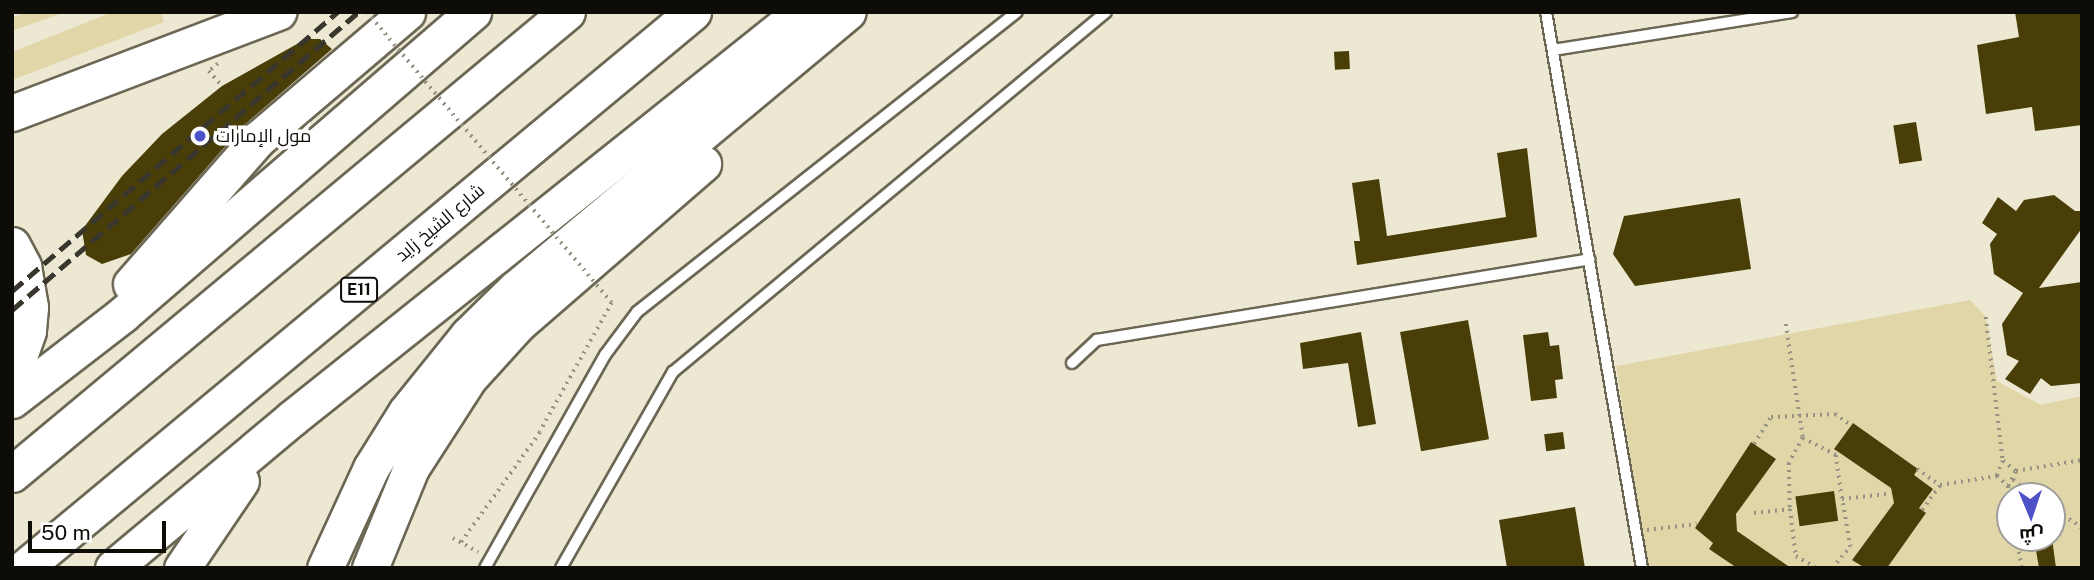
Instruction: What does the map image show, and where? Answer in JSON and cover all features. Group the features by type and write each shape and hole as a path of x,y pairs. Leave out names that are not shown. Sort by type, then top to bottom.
{"highway":[{"path":"12,113 278,12"},
{"path":"63,359 258,139 407,12"},
{"path":"12,400 122,315 473,12"},
{"path":"466,96 530,12"},
{"path":"12,474 567,12"},
{"name":"شارع الشيخ زايد","path":"24,568 693,12"},
{"path":"113,568 291,419 801,12"},
{"path":"325,568 371,468 484,300 531,248 816,12"},
{"path":"426,386 515,289 848,12"},
{"path":"370,568 417,458 448,406 493,350 724,146 863,12"},
{"path":"12,245 26,276 30,307 28,331 12,377"},
{"path":"182,568 213,515 291,419"}],"lane":[{"path":"485,568 605,355 637,312 1017,12"},
{"path":"561,568 673,372 1106,12"},
{"path":"1546,12 1642,568"},
{"path":"1553,50 1791,12"},
{"path":"1072,363 1097,340 1589,259"}],"path":[{"path":"367,12 612,303 540,432 461,542"},
{"path":"1986,317 1997,381 2003,461 1997,475"},
{"path":"1786,324 1803,438 1789,463 1790,509 1796,556 1817,568"},
{"path":"1754,444 1771,417 1835,414 1851,425"},
{"path":"1803,438 1836,455 1850,547 1832,568"},
{"path":"2003,461 2016,471 2082,460"},
{"path":"1917,470 1940,485 1997,475"},
{"path":"2016,471 2013,480 2016,482"},
{"path":"1997,475 2004,482"},
{"path":"1922,510 1940,485"},
{"path":"1842,499 1887,494"},
{"path":"1754,513 1790,509"},
{"path":"2066,517 2082,528"},
{"path":"1636,531 1697,524"}],"shaded area":[{"path":"27,12 65,12 12,31 12,18"},
{"path":"113,12 161,12 164,22 12,80 12,52"},
{"path":"1970,300 1986,317 1997,381 2041,405 2082,396 2082,568 1887,568 1926,513 1919,508 1933,489 1913,475 1917,468 1853,423 1835,450 1891,488 1894,503 1852,559 1865,568 1791,568 1737,531 1736,514 1775,460 1751,442 1695,527 1713,543 1709,549 1737,568 1648,568 1616,366"}],"building":[{"path":"2015,12 2082,12 2082,125 2035,131 2032,107 1986,114 1977,45 2019,37"},
{"name":"مول الإمارات","path":"306,39 320,39 332,49 243,126 131,254 102,264 86,255 82,230 122,176 162,134 222,86"},
{"path":"1349,51 1350,69 1335,70 1334,52"},
{"path":"1916,122 1922,161 1899,164 1893,126"},
{"path":"1527,148 1537,237 1357,265 1354,241 1360,241 1352,183 1379,179 1387,236 1506,217 1497,153"},
{"path":"2054,195 2075,211 2082,211 2082,228 2039,288 2082,282 2082,383 2051,386 2041,378 2030,394 2005,379 2019,361 2007,355 2002,324 2023,293 1994,274 1990,244 1997,234 1982,223 1998,197 2016,211 2024,200"},
{"path":"1740,198 1751,269 1635,286 1613,254 1624,216"},
{"path":"1468,320 1489,439 1421,451 1400,332"},
{"path":"1361,332 1376,424 1358,427 1348,363 1303,369 1300,343"},
{"path":"1548,332 1550,346 1559,345 1563,379 1555,380 1557,398 1531,401 1523,335"},
{"path":"1853,423 1918,469 1914,475 1933,489 1919,508 1926,513 1887,568 1865,568 1852,560 1894,503 1891,488 1834,449"},
{"path":"1563,432 1565,449 1546,451 1544,434"},
{"path":"1751,442 1776,459 1736,514 1737,531 1791,568 1737,568 1709,549 1713,543 1695,528"},
{"path":"1834,491 1838,521 1800,526 1795,496"},
{"path":"1575,507 1585,568 1507,568 1499,520"},
{"path":"2036,552 2054,552 2056,568 2039,568"}],"railway":[{"path":"12,291 338,12"},
{"path":"12,310 359,12"}],"place":[{"name":"مول الإمارات","path":"200,136"}]}
